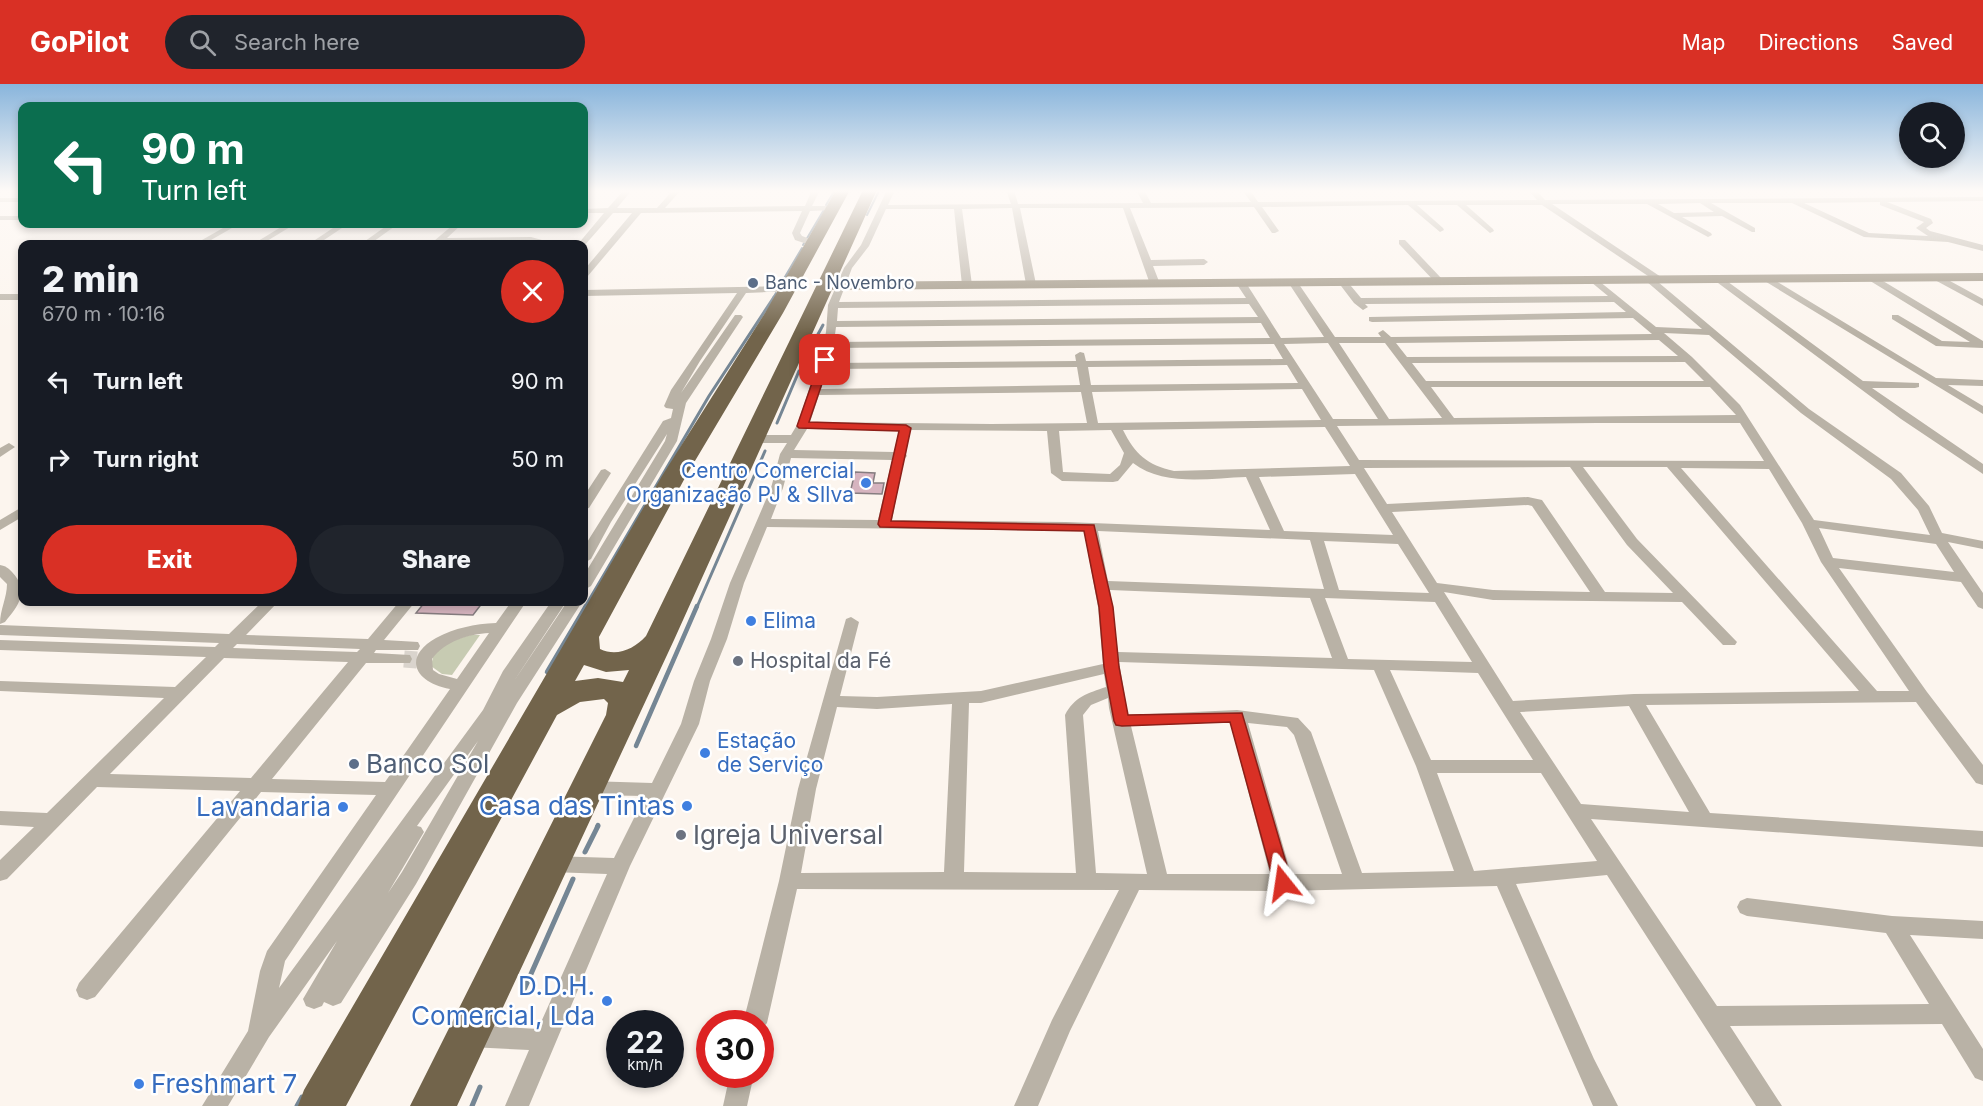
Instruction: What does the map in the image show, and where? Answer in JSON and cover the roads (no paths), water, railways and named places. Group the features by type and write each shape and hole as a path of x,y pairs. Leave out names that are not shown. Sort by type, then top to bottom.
{"highway":[{"path":"321,1106 674,476 815,238"},
{"path":"433,1106 659,640 790,359 832,293 848,238"},
{"path":"585,638 583,645 588,656 609,662 636,658 652,648 659,640"},
{"path":"540,714 552,701 564,694 583,688 596,687 613,691 620,696 625,708 622,717"}],"street":[{"path":"588,270 614,238"},
{"path":"516,1106 620,866 690,724 702,681 719,639 737,583 777,488 826,357 832,293 858,257 868,238"},
{"path":"962,238 967,285"},
{"path":"1023,238 1031,284"},
{"path":"1138,238 1155,284"},
{"path":"1595,238 1653,279 1805,411 1896,476 1924,509 1939,539 1983,604"},
{"path":"1910,238 1968,242 1983,248"},
{"path":"1941,238 1947,240"},
{"path":"508,240 538,240"},
{"path":"1402,242 1439,282"},
{"path":"588,246 606,247"},
{"path":"1147,262 1204,262"},
{"path":"1936,277 1983,303"},
{"path":"832,293 936,285 1983,277"},
{"path":"1716,278 1860,384 1983,470"},
{"path":"1766,278 1983,411"},
{"path":"1870,278 1983,345"},
{"path":"1594,280 1688,359 1745,419 1771,465 1809,523 1828,562 1921,696 1983,778"},
{"path":"1293,282 1385,421"},
{"path":"1343,282 1451,421"},
{"path":"1240,283 1546,767 1770,1106"},
{"path":"1059,284 1083,364 1093,425"},
{"path":"916,378 926,322 936,285"},
{"path":"671,441 670,405 675,394 710,336 725,320 743,290"},
{"path":"588,292 786,290"},
{"path":"832,293 931,304 1251,301"},
{"path":"0,297 18,297"},
{"path":"1357,301 1616,299"},
{"path":"1372,319 1635,315"},
{"path":"588,579 671,441 680,403 738,317"},
{"path":"1895,317 1938,344 1983,345"},
{"path":"830,324 1262,320"},
{"path":"790,359 826,357 922,344 1388,340 1712,332"},
{"path":"826,357 916,378 1087,388 1304,386"},
{"path":"1402,360 1688,359"},
{"path":"814,392 916,378 1083,364 1288,362"},
{"path":"1936,381 1983,382"},
{"path":"1423,384 1714,384"},
{"path":"1860,384 1915,385"},
{"path":"794,440 906,428 1385,421 1745,419"},
{"path":"588,552 604,522 669,421"},
{"path":"1115,426 1129,455 1151,469 1174,475 1251,474 1357,467 1670,463 1771,465"},
{"path":"1053,427 1058,473 1062,477 1113,478 1123,471 1129,455"},
{"path":"884,524 906,428"},
{"path":"754,439 794,440 901,456"},
{"path":"1670,463 1874,698"},
{"path":"1575,465 1632,542 1729,642"},
{"path":"588,500 605,473"},
{"path":"1251,474 1279,536"},
{"path":"1384,508 1533,501 1542,509 1601,597"},
{"path":"0,526 18,514"},
{"path":"1809,523 1983,545"},
{"path":"762,524 1090,527 1402,540"},
{"path":"1090,527 1102,585 1115,690 1159,883"},
{"path":"1316,537 1333,595"},
{"path":"1828,562 1964,578"},
{"path":"0,568 18,590"},
{"path":"1102,585 1333,595 1455,591 1493,595 1687,598"},
{"path":"1316,594 1342,664"},
{"path":"0,620 18,599"},
{"path":"0,873 265,606"},
{"path":"87,990 405,606"},
{"path":"259,1034 275,958 515,606"},
{"path":"214,1106 259,1034 490,711 511,671 555,606"},
{"path":"460,753 324,998 409,878 509,702 571,606"},
{"path":"758,1010 789,881 807,789 850,622"},
{"path":"0,630 226,645 420,653 462,632 500,628"},
{"path":"0,645 226,645"},
{"path":"420,653 425,673 433,680 461,685"},
{"path":"830,701 877,703 981,697 1111,662 1483,668"},
{"path":"1380,666 1425,766 1467,879"},
{"path":"0,686 179,693"},
{"path":"1087,883 1074,715 1077,706 1084,701 1115,690"},
{"path":"1508,707 1634,700 1921,696"},
{"path":"954,879 962,699"},
{"path":"1634,700 1704,820"},
{"path":"1122,721 1237,716 1292,722 1298,727 1355,881"},
{"path":"1237,716 1283,883"},
{"path":"1425,766 1546,767"},
{"path":"93,780 390,789"},
{"path":"588,788 658,790"},
{"path":"1576,811 1983,839"},
{"path":"0,818 52,821"},
{"path":"551,864 620,866"},
{"path":"789,881 954,879 1087,883 1283,883 1467,879 1612,867"},
{"path":"1503,877 1581,1056 1606,1106"},
{"path":"1026,1106 1064,1019 1132,883"},
{"path":"1747,907 1892,925 1983,930"},
{"path":"1892,925 1983,1070"},
{"path":"1710,1016 1948,1014"},
{"path":"467,1036 545,1040"},
{"path":"735,1106 739,1088"}],"waterway":[{"path":"803,245 807,238"},
{"path":"779,287 802,248"},
{"path":"773,298 776,293"},
{"path":"588,602 709,396 774,297"},
{"path":"810,349 823,325"},
{"path":"777,423 799,371"},
{"path":"697,607 765,451"},
{"path":"547,672 586,606"},
{"path":"636,746 697,606"},
{"path":"585,852 598,826"},
{"path":"523,992 573,879"},
{"path":"472,1106 480,1087"},
{"path":"297,1106 302,1097"}],"tunnel":[{"path":"404,659 417,660"}],"place":[{"name":"Banc - Novembro","path":"753,283"},
{"name":"Centro Comercial Organização PJ & SIlva","path":"866,483"},
{"name":"Elima","path":"751,621"},
{"name":"Hospital da Fé","path":"738,661"},
{"name":"Estação de Serviço","path":"705,753"},
{"name":"Banco Sol","path":"354,764"},
{"name":"Casa das Tintas","path":"687,806"},
{"name":"Lavandaria","path":"343,807"},
{"name":"Igreja Universal","path":"681,835"},
{"name":"D.D.H. Comercial, Lda","path":"607,1001"},
{"name":"Freshmart 7","path":"139,1084"}]}
